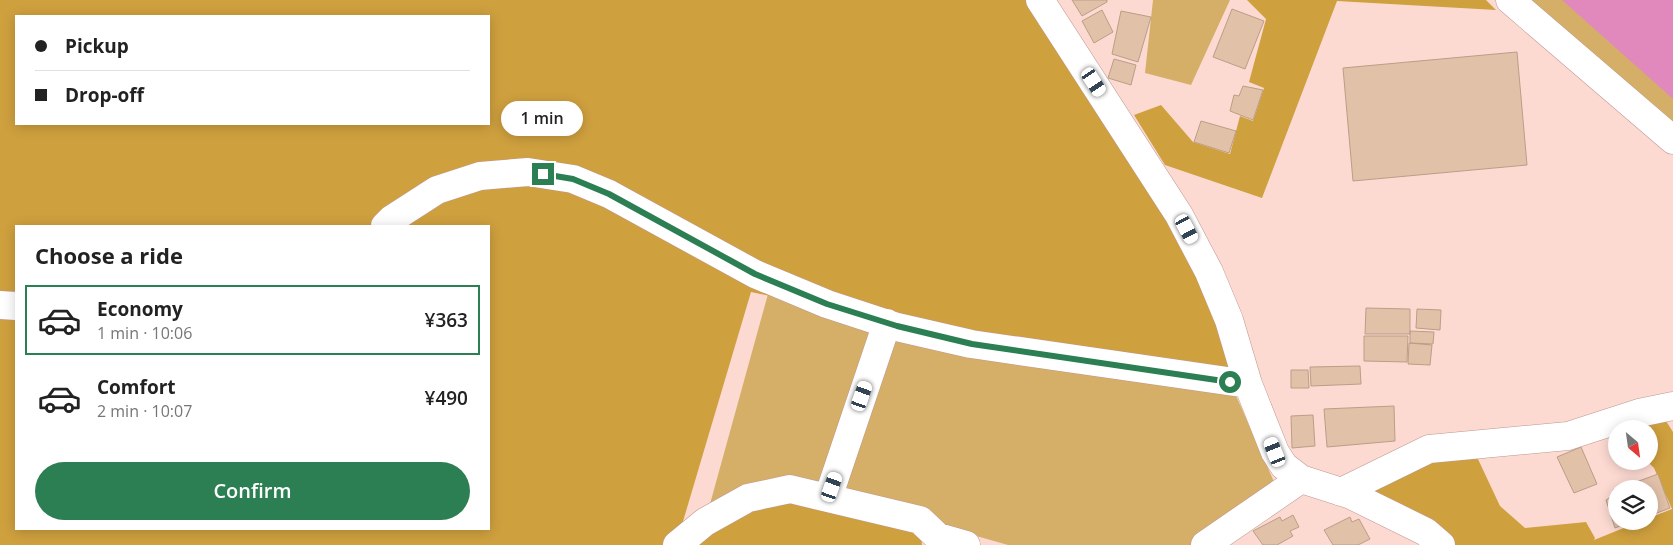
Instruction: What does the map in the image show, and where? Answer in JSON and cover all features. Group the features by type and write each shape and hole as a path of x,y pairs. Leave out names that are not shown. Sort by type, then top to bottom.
{"street":[{"path":"1040,0 1179,215 1210,272 1229,320 1248,384 1275,452 1284,466 1301,478 1351,495 1426,532 1441,545"},
{"path":"1510,0 1673,140"},
{"path":"386,225 392,218 437,190 480,176 528,172 573,179 609,194 755,274 827,304 886,323 972,344 1248,384"},
{"path":"0,305 15,306"},
{"path":"828,498 886,323"},
{"path":"1341,492 1429,449 1568,436 1639,412 1673,406"},
{"path":"1205,545 1301,478"},
{"path":"677,545 705,522 748,498 790,489 920,520 938,537 966,545"}],"shaded area":[{"path":"0,0 1041,0 1165,200 1234,352 1226,378 886,321 751,292 676,545 0,545"},
{"path":"1153,0 1230,0 1191,85 1145,73"},
{"path":"1247,0 1486,0 1496,10 1337,1 1262,198 1165,165 1134,115 1161,105 1193,142 1230,154 1240,116 1253,121 1264,88 1249,82 1266,19"},
{"path":"1516,0 1673,0 1673,128"},
{"path":"1562,0 1673,0 1673,99"},
{"path":"768,294 1230,382 1275,484 1192,545 1008,545 920,520 705,522"},
{"path":"1659,410 1673,432 1673,545 1436,545 1365,499 1395,471 1436,451 1477,457 1500,506 1525,528 1586,522 1595,538 1594,540 1619,530 1658,530 1658,514 1672,509 1655,470 1658,470 1658,420 1640,420"},
{"path":"790,489 920,520 922,545 678,545"}],"building":[{"path":"1072,0 1107,0 1107,2 1082,16"},
{"path":"1232,9 1264,21 1245,69 1213,57"},
{"path":"1102,10 1113,32 1094,43 1082,21"},
{"path":"1121,11 1151,17 1138,62 1112,54"},
{"path":"1517,52 1527,165 1353,181 1343,68"},
{"path":"1114,59 1136,65 1131,85 1108,78"},
{"path":"1243,86 1263,90 1253,120 1230,111 1234,95 1239,96"},
{"path":"1201,121 1236,131 1229,153 1194,142"},
{"path":"1366,308 1410,309 1410,334 1365,334"},
{"path":"1417,309 1441,310 1440,330 1416,328"},
{"path":"1410,331 1434,332 1433,344 1410,343"},
{"path":"1364,336 1408,336 1407,362 1364,361"},
{"path":"1409,343 1432,345 1430,365 1408,364"},
{"path":"1360,366 1361,384 1311,386 1310,367"},
{"path":"1291,370 1308,370 1309,388 1291,388"},
{"path":"1394,406 1395,441 1327,447 1324,409"},
{"path":"1313,415 1315,446 1292,448 1291,416"},
{"path":"1581,447 1597,484 1574,493 1557,457"},
{"path":"1658,474 1670,508 1658,513 1658,480 1642,480"},
{"path":"1293,515 1299,527 1290,531 1293,536 1277,545 1263,545 1253,531 1280,517 1282,521"},
{"path":"1350,517 1352,522 1359,519 1370,539 1358,545 1333,545 1324,530"}],"route":[{"path":"543,174 573,179 609,194 755,274 827,304 897,326 972,344 1230,382"}]}
